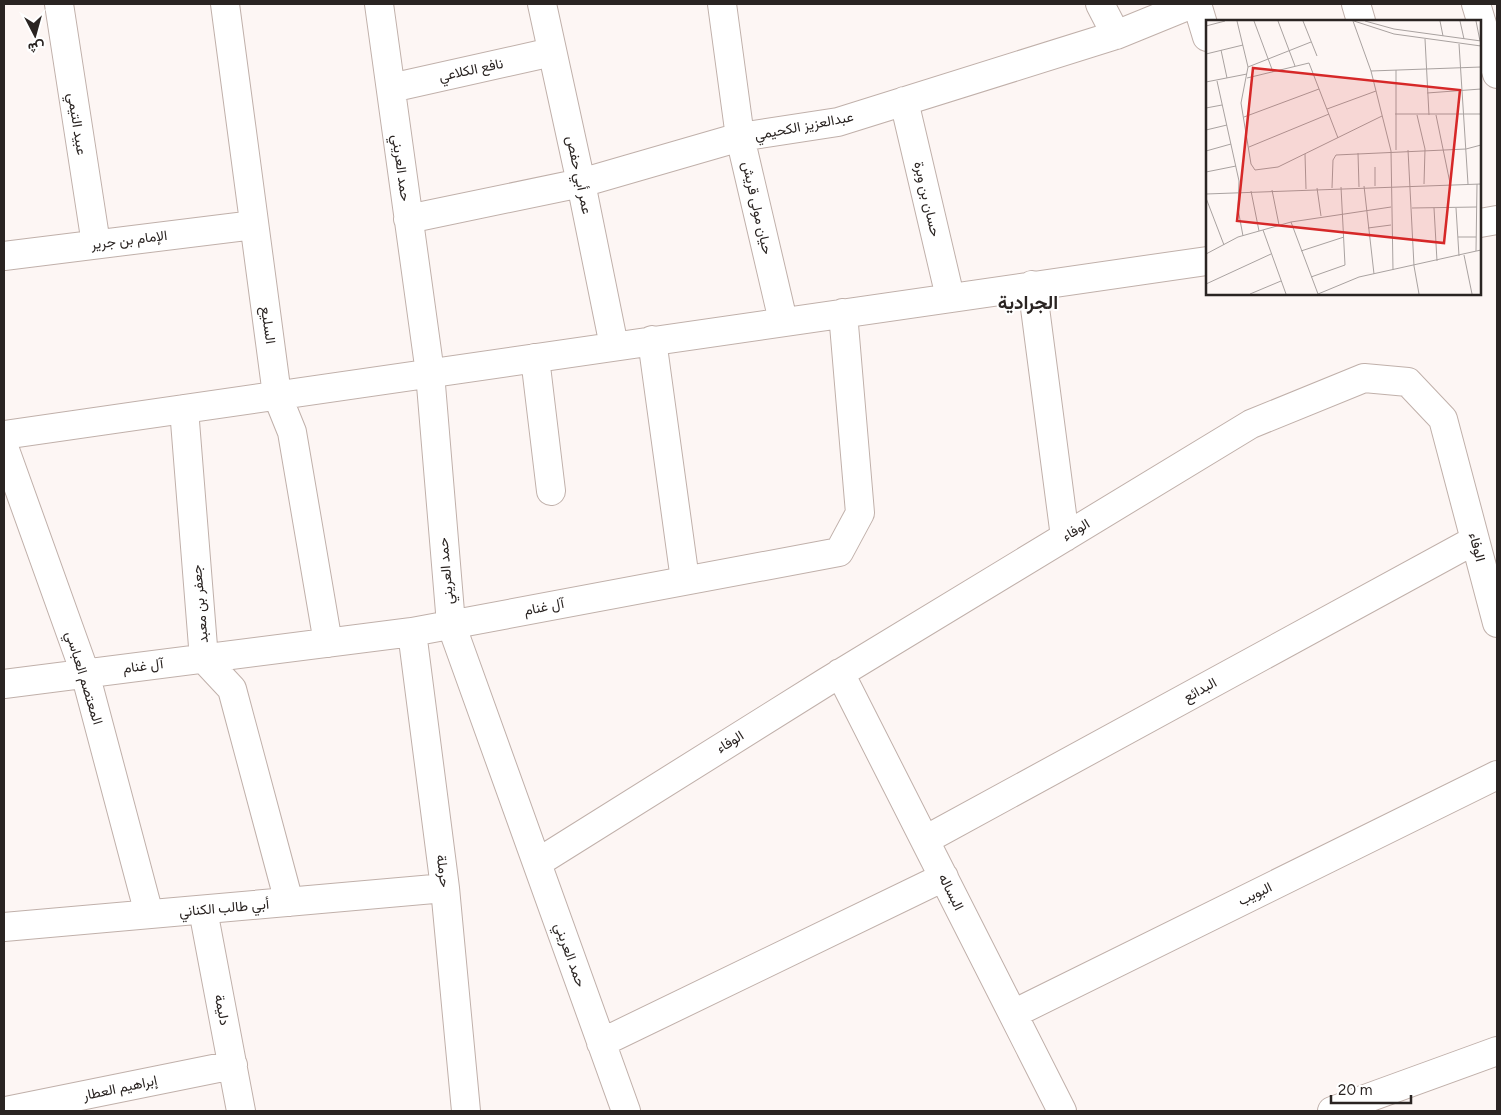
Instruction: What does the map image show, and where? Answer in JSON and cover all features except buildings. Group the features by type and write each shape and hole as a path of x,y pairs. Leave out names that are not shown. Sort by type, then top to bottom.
{"street":[{"name":"عبيد التيمي","path":"59,4 96,244"},
{"name":"السليع","path":"225,4 278,395 292,432 328,643"},
{"name":"حمد العريني","path":"379,4 430,373 451,624 626,1111"},
{"name":"عمر أبي حفص","path":"542,4 614,346"},
{"name":"حيان مولى قريش","path":"722,4 740,137 783,321"},
{"path":"1100,4 1116,35"},
{"name":"عبدالعزيز الكحيمي","path":"408,220 581,183 740,137 838,122 1116,35 1192,4"},
{"path":"1197,4 1206,34"},
{"path":"1356,4 1361,20"},
{"path":"1476,4 1481,20"},
{"path":"1481,21 1497,74"},
{"name":"نافع الكلاعي","path":"390,88 552,52"},
{"name":"حسان بن وبرة","path":"904,101 950,297"},
{"path":"1481,223 1497,220"},
{"name":"الإمام بن جرير","path":"4,256 254,225"},
{"path":"4,435 1206,260"},
{"path":"1032,286 1065,537"},
{"name":"آل غنام","path":"4,684 412,632 839,552 860,513 842,313"},
{"path":"652,340 685,580"},
{"path":"535,358 551,491"},
{"name":"الوفاء","path":"537,863 840,673 1251,424 1364,378 1408,382 1443,419 1497,623"},
{"name":"جعفر بن معبد","path":"184,409 204,658 232,689 289,902"},
{"name":"المعتصم العباسي","path":"4,447 85,673 149,914"},
{"name":"البدائع","path":"925,840 1475,540"},
{"name":"حرملة","path":"412,632 445,888 466,1111"},
{"name":"البساله","path":"840,673 1062,1111"},
{"name":"البويب","path":"1013,1014 1497,775"},
{"path":"601,1043 944,877"},
{"name":"أبي طالب الكناني","path":"4,927 445,888"},
{"name":"دليمة","path":"203,910 241,1111"},
{"path":"1349,1109 1497,1052"},
{"name":"إبراهيم العطار","path":"6,1111 232,1065"}],"district":[{"name":"الجرادية","path":"1028,302"}]}
